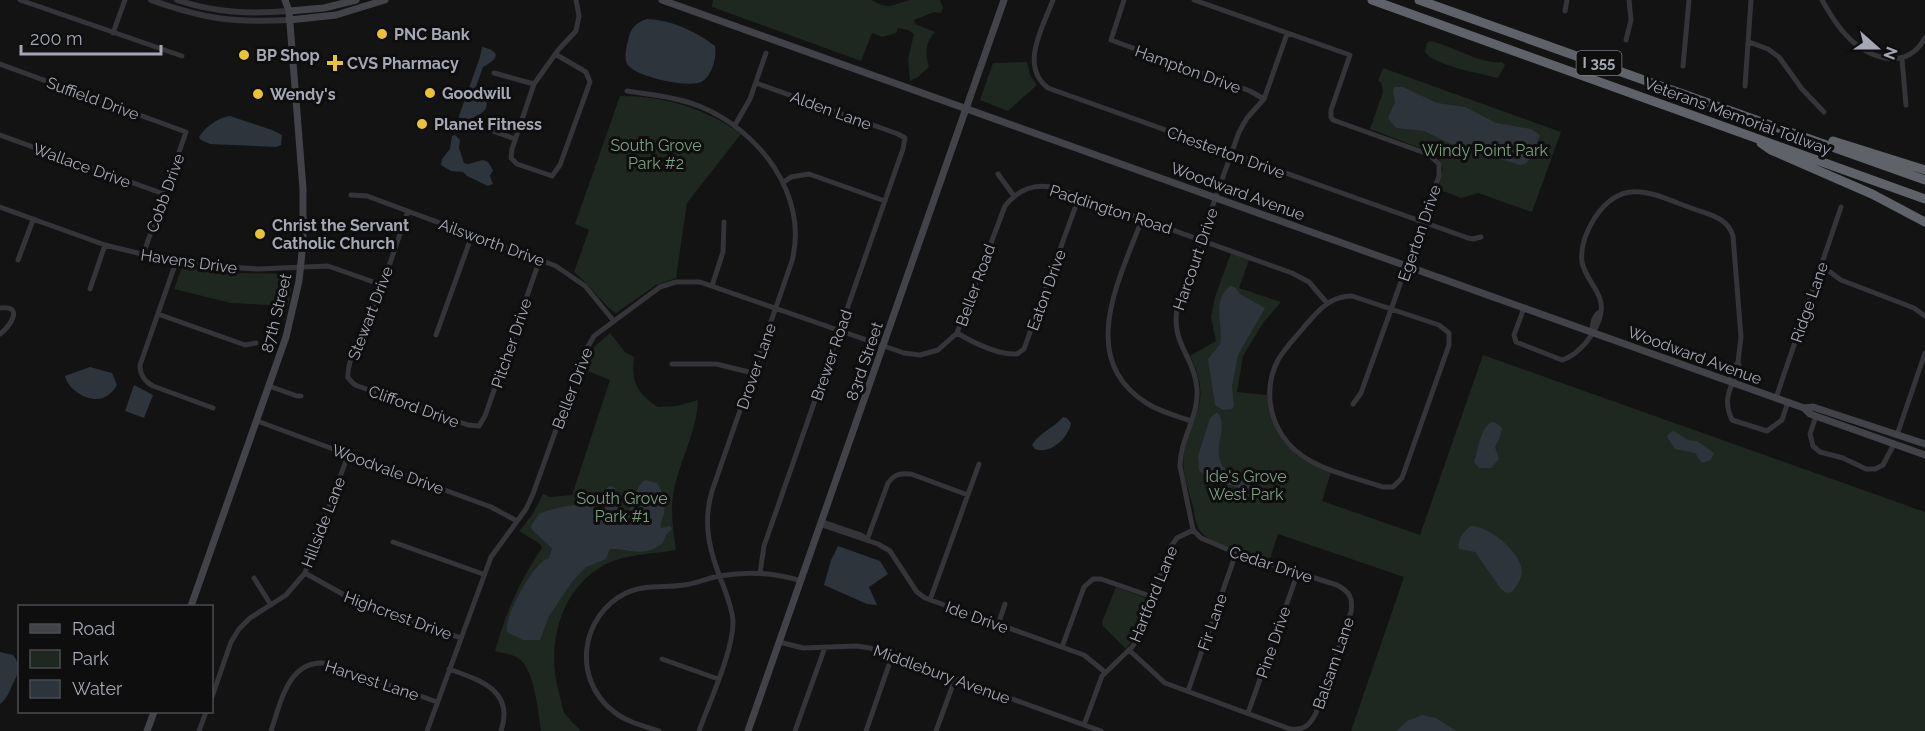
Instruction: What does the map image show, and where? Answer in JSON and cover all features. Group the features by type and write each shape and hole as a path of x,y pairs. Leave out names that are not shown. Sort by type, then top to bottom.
{"highway":[{"name":"Veterans Memorial Tollway","path":"1372,0 1925,199"},
{"name":"Veterans Memorial Tollway","path":"1419,0 1925,180"},
{"path":"1779,127 1811,134 1925,170"},
{"path":"1752,136 1771,150 1872,194 1925,222"}],"main road":[{"path":"285,0 289,11"},
{"path":"289,11 291,0"},
{"path":"289,11 324,8 356,0"},
{"path":"290,20 336,15 385,0"},
{"name":"Woodward Avenue","path":"662,0 1788,402 1804,408 1810,414 1925,455"},
{"name":"83rd Street","path":"748,731 1004,0"},
{"name":"87th Street","path":"191,605 286,337 300,267 303,189 289,11"},
{"name":"Woodward Avenue","path":"1804,408 1813,407 1925,444"},
{"path":"147,731 153,713"}],"street":[{"path":"20,0 182,56"},
{"path":"113,33 125,0"},
{"path":"151,0 189,13 224,21 290,20"},
{"path":"177,0 204,8 234,12 289,11"},
{"name":"Chesterton Drive","path":"1053,0 1033,60 1035,74 1045,86 1053,91 1468,238 1481,237"},
{"name":"Hampton Drive","path":"1124,0 1111,40 1251,91 1263,99"},
{"path":"1194,0 1287,34"},
{"path":"1565,11 1567,0"},
{"path":"1626,40 1631,20 1629,0"},
{"path":"1683,66 1689,0"},
{"path":"1745,86 1751,0"},
{"path":"1822,0 1839,26 1856,44 1881,57 1902,59 1915,51 1925,38"},
{"path":"555,54 586,72 590,82 560,165 552,176 517,164 511,158 515,139 534,84 555,54 576,31 579,16 575,2"},
{"name":"Egerton Drive","path":"1287,34 1350,55 1331,110 1331,117 1336,122 1428,154 1439,164 1439,173 1392,308 1361,393 1353,404"},
{"name":"Harcourt Drive","path":"1193,530 1180,466 1182,448 1196,405 1196,383 1177,332 1178,303 1243,125 1263,99 1287,34"},
{"path":"1749,42 1768,49 1779,57 1802,89 1824,112"},
{"path":"735,125 756,83 766,53"},
{"path":"1902,59 1906,105"},
{"name":"Suffield Drive","path":"0,64 186,132"},
{"path":"494,73 534,84"},
{"name":"Alden Lane","path":"756,83 904,138"},
{"name":"Drover Lane","path":"627,91 697,105 735,125 759,149 784,182 793,208 796,234 792,261 712,491 708,511 709,548 728,600 733,622 729,647 699,731"},
{"path":"479,126 515,139"},
{"name":"Cobb Drive","path":"143,255 186,132"},
{"name":"Wallace Drive","path":"0,135 164,194"},
{"name":"Brewer Road","path":"760,573 764,546 903,149 904,138"},
{"path":"784,182 791,177 809,174 885,201"},
{"path":"998,174 1014,196"},
{"name":"Paddington Road","path":"1014,196 1019,191 1044,186 1079,197 1299,276 1315,288 1327,303"},
{"path":"1524,308 1514,335 1516,342 1562,360 1583,345 1592,332 1592,325 1600,312 1600,300 1587,276 1582,254 1586,233 1605,203 1617,195 1635,190 1647,192 1719,218 1728,224 1732,232 1742,337 1739,365 1727,394 1729,414 1732,420 1767,431 1782,420 1788,402"},
{"name":"Ailsworth Drive","path":"351,195 367,196 540,259 564,270 591,292 613,320"},
{"name":"Beller Road","path":"883,346 910,355 925,355 938,350 957,333 1000,215 1014,196"},
{"name":"Eaton Drive","path":"957,333 973,342 1005,354 1017,354 1025,347 1079,197"},
{"name":"Havens Drive","path":"0,207 105,245 176,262 234,268 331,267 382,285"},
{"name":"Ridge Lane","path":"1776,398 1841,207"},
{"name":"Stewart Drive","path":"349,381 348,369 365,322 382,285 408,211"},
{"path":"1142,219 1108,315 1107,338 1111,355 1123,380 1136,395 1158,409 1191,421"},
{"path":"18,260 33,220"},
{"path":"712,286 723,252 724,222"},
{"path":"436,335 472,235"},
{"path":"90,289 105,245"},
{"name":"Pitcher Drive","path":"479,426 485,416 540,259"},
{"path":"176,262 140,365 141,376 153,386 213,408"},
{"path":"1822,266 1841,280 1914,308 1925,316"},
{"name":"Beller Drive","path":"427,731 483,574 496,549 534,493 584,351 594,336 660,287 686,281 712,286 883,346"},
{"path":"1352,296 1437,324 1449,333 1449,345 1402,478 1393,487 1383,487 1310,461 1288,443 1274,419 1270,391 1277,362 1327,303 1352,296"},
{"path":"0,308 9,308 14,317 9,327 0,334"},
{"path":"158,314 244,345 256,343"},
{"path":"1897,435 1925,353"},
{"path":"672,364 716,364 753,373"},
{"name":"Clifford Drive","path":"349,381 468,425 479,426"},
{"path":"269,386 301,396"},
{"path":"1816,416 1810,434 1811,442 1816,450 1866,469 1875,469 1883,465 1894,444"},
{"name":"Woodvale Drive","path":"257,421 491,507 517,521"},
{"name":"Hillside Lane","path":"213,694 236,634 250,618 291,590 305,573 348,455"},
{"path":"930,600 979,464"},
{"path":"867,540 888,483 894,476 901,473 911,474 968,495"},
{"name":"Ide Drive","path":"822,524 878,544 890,551 917,592 930,600 1062,647 1091,659 1105,672"},
{"name":"Cedar Drive","path":"1193,530 1206,541 1236,554 1337,585 1350,595"},
{"name":"Hartford Lane","path":"1084,725 1096,688 1105,672 1129,650 1139,637 1172,543 1193,530"},
{"path":"393,542 483,574"},
{"name":"Fir Lane","path":"1188,691 1236,554"},
{"name":"Pine Drive","path":"1248,713 1298,572"},
{"name":"Highcrest Drive","path":"305,573 355,601 460,638"},
{"path":"659,731 618,715 607,706 591,684 586,665 586,645 596,620 608,605 628,592 647,587 685,585 719,576 760,573 801,581"},
{"path":"254,579 271,605"},
{"path":"1062,647 1087,582 1101,579 1153,597"},
{"name":"Balsam Lane","path":"1248,713 1290,729 1299,730 1306,727 1316,713 1351,612 1350,595"},
{"path":"998,625 1005,604"},
{"name":"Middlebury Avenue","path":"779,642 803,648 856,646 892,656 1101,731"},
{"path":"795,731 825,648"},
{"path":"1129,650 1158,679 1248,713"},
{"path":"866,731 892,656"},
{"path":"662,659 718,679"},
{"name":"Harvest Lane","path":"271,731 288,683 294,674 306,665 321,662 437,702"},
{"path":"449,669 482,681 495,691 501,700 503,711 501,731"},
{"path":"936,731 955,679"},
{"path":"199,731 205,713"}],"green space":[{"path":"713,0 872,0 887,6 910,0 940,0 943,8 941,13 934,12 914,20 915,24 935,32 929,40 927,49 929,67 910,81 908,59 914,34 908,30 898,28 896,33 882,37 872,33 861,61 712,7"},
{"path":"1430,41 1475,58 1502,62 1505,65 1498,78 1447,65 1425,52 1427,43"},
{"path":"1027,62 1030,75 1037,85 1008,111 980,100 993,63"},
{"name":"Windy Point Park","path":"1383,68 1561,132 1532,212 1478,193 1461,198 1438,189 1443,168 1436,154 1370,129 1383,92 1381,82 1378,81"},
{"name":"South Grove Park #2","path":"620,96 652,98 684,105 713,117 741,134 687,203 676,278 656,285 616,313 574,272 589,230 575,224"},
{"name":"Ide's Grove West Park","path":"1231,253 1249,260 1239,288 1281,302 1263,323 1243,356 1237,392 1267,395 1273,423 1286,444 1305,460 1331,472 1322,501 1420,535 1483,355 1925,512 1925,731 1351,731 1404,577 1278,534 1270,559 1236,550 1205,536 1195,519 1184,467 1187,438 1199,406 1200,396 1197,372 1190,356 1216,341 1211,317 1215,297"},
{"path":"182,267 233,273 290,274 293,279 288,306 231,303 174,289"},
{"name":"South Grove Park #1","path":"610,333 625,352 634,357 637,386 651,402 658,407 677,406 698,400 695,423 673,497 672,520 676,550 610,562 587,578 575,591 559,622 554,658 555,676 564,712 581,731 541,731 535,691 524,664 518,658 495,651 514,598 542,548 540,544 519,531 532,515 543,494 550,497 572,495 610,380 585,370 595,346"},
{"path":"1116,587 1147,600 1135,636 1126,649 1103,626 1102,622"}],"water":[{"path":"647,19 683,27 715,46 713,66 708,76 701,82 685,84 650,77 632,69 626,59 630,33 639,22"},
{"path":"482,47 492,51 496,56 483,67 474,92 484,98 487,105 479,115 462,122 459,121 459,116"},
{"path":"1394,87 1403,87 1437,103 1465,107 1496,123 1531,129 1540,135 1531,158 1525,164 1520,165 1497,158 1477,148 1455,146 1424,131 1396,128 1388,118 1395,102"},
{"path":"230,116 282,135 281,145 276,147 210,144 201,140 199,137 209,126"},
{"path":"455,135 460,140 459,148 464,163 483,160 488,162 493,170 490,176 493,184 488,186 463,172 451,171 441,165 442,159 450,149 452,136"},
{"path":"1230,286 1235,287 1240,294 1265,308 1238,355 1232,386 1234,406 1232,409 1223,410 1215,405 1208,359 1220,344 1221,299"},
{"path":"90,367 112,373 117,385 103,398 86,397 70,386 67,381 65,376"},
{"path":"134,385 153,395 144,418 125,411"},
{"path":"1217,412 1222,424 1219,447 1221,463 1226,470 1248,476 1250,490 1223,483 1199,470 1198,456 1210,418"},
{"path":"1063,417 1071,423 1063,439 1053,447 1035,449 1032,445 1035,441"},
{"path":"1491,422 1502,428 1495,447 1499,459 1491,468 1479,468 1474,462 1482,435"},
{"path":"1674,431 1688,440 1697,441 1714,453 1711,460 1702,463 1695,453 1675,449 1667,437"},
{"path":"645,480 657,483 664,498 665,509 661,528 670,526 672,529 666,535 663,543 643,552 610,549 606,559 586,567 572,582 549,616 540,640 523,640 507,632 510,615 521,591 536,569 549,558 552,548 532,530 531,526 539,514 560,507 584,505 598,509 602,519 605,519 607,515 603,495 610,486 615,488 621,511 626,515 632,507 638,488"},
{"path":"1471,526 1495,535 1516,556 1522,574 1512,592 1506,593 1501,589 1475,552 1459,549 1461,536"},
{"path":"838,546 880,561 888,574 869,587 877,605 867,604 824,585 831,560"},
{"path":"0,652 13,655 18,668 9,693 0,704"},
{"path":"1422,715 1436,718 1456,731 1397,731 1407,721"}],"place":[{"name":"PNC Bank","path":"382,34"},
{"name":"BP Shop","path":"244,55"},
{"name":"CVS Pharmacy","path":"335,63"},
{"name":"Goodwill","path":"430,93"},
{"name":"Wendy's","path":"258,94"},
{"name":"Planet Fitness","path":"422,124"},
{"name":"Christ the Servant Catholic Church","path":"260,234"}]}
